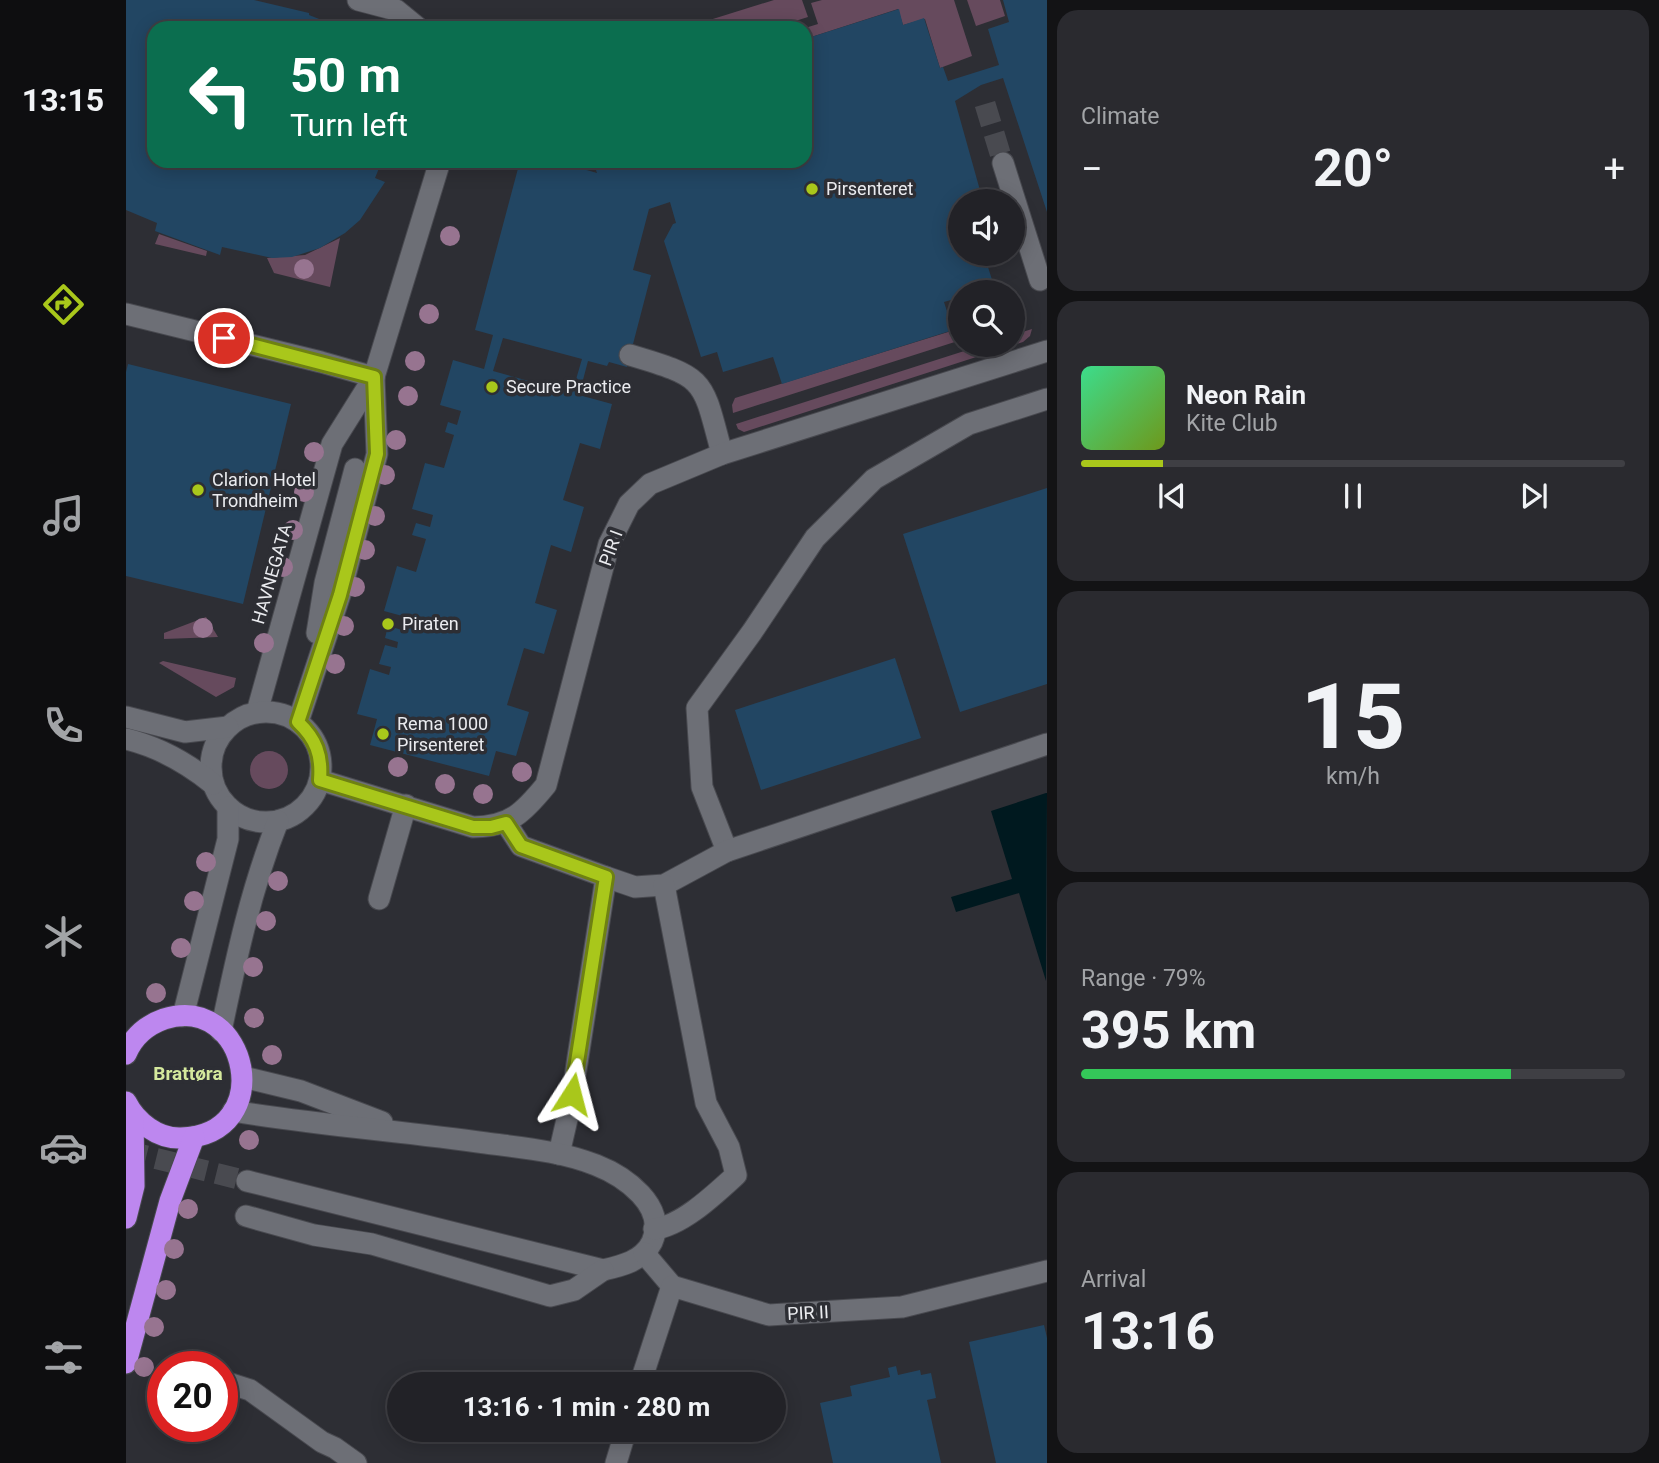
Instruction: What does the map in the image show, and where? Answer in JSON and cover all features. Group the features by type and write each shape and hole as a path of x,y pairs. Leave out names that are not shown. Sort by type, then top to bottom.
{"highway":[{"path":"126,1054 133,1033 160,1021 183,1016 204,1020 221,1031 233,1044 241,1059 243,1077 241,1095 233,1111 222,1124 194,1138 176,1138 160,1134 145,1126 130,1108"},
{"path":"126,1217 134,1186 130,1108"},
{"path":"126,1363 170,1201 194,1138"}],"street":[{"path":"358,0 396,10 409,21"},
{"path":"1003,163 1044,285"},
{"name":"HAVNEGATA","path":"257,712 332,444 374,377 438,168"},
{"path":"126,314 374,377"},
{"name":"PIR I","path":"506,823 527,808 546,785 609,544 629,504 650,484 722,454 1046,351"},
{"path":"630,355 673,368 687,374 697,383 705,392 710,406 722,454"},
{"name":"HAVNEGATA","path":"298,722 340,595 377,454 374,377"},
{"path":"727,852 702,788 697,708 815,538 874,479 970,424 1046,399"},
{"path":"279,634 313,580 350,467 325,583 309,683"},
{"path":"257,712 285,715 298,722 310,733 318,748 321,764 320,780 305,807 278,821 260,822 243,817 228,807 213,784 211,766 214,748 228,727 257,712"},
{"path":"126,717 185,732 228,727"},
{"path":"126,738 146,744 188,764 213,784"},
{"path":"320,780 473,827 491,827 506,823 521,846 635,887 664,885 727,852 1046,744"},
{"path":"379,899 406,806"},
{"path":"183,1016 228,839 228,807"},
{"path":"221,1031 241,937 262,860 278,821"},
{"path":"559,1154 572,1094 606,877"},
{"path":"654,1229 664,1228 708,1201 736,1175 729,1147 706,1103 664,885"},
{"path":"243,1077 301,1091 407,1132"},
{"path":"233,1111 559,1154 596,1165 625,1181 644,1196 654,1221 653,1241 644,1253 625,1266 603,1270 247,1181"},
{"path":"246,1216 314,1235 372,1244 550,1296 575,1290 603,1270"},
{"path":"644,1253 671,1286 644,1372"},
{"name":"PIR II","path":"671,1286 769,1315 902,1307 1046,1271"},
{"path":"238,1386 250,1390 356,1463"},
{"path":"621,1461 624,1442"}],"shaded area":[{"path":"774,0 802,0 808,17 795,21 706,21"},
{"path":"822,0 954,0 972,56 940,68 925,19 903,25 898,9 812,37 812,26 818,24 811,3"},
{"path":"967,0 1000,0 1005,16 976,26"},
{"path":"159,234 207,251 206,256 155,244"},
{"path":"340,238 330,287 274,273 267,258 305,255"},
{"path":"1032,329 1025,340 1025,331"},
{"path":"948,332 948,344 733,413 735,398"},
{"path":"948,356 976,357 744,432 738,429 736,424"},
{"path":"206,617 218,637 164,639 164,633"},
{"path":"163,661 236,678 234,687 216,697 159,663"},
{"path":"269,751 282,757 288,770 282,783 269,789 256,783 250,770 256,757"}],"water":[{"path":"1047,793 1046,981 1019,893 956,912 951,897 1012,879 991,811"}],"building":[{"path":"126,0 254,0 309,13 324,21 147,21 147,168 379,168 375,178 385,182 360,220 320,248 292,257 272,258 222,247 220,255 155,231 157,223 126,210"},
{"path":"1003,0 1047,0 1047,212 1003,78 981,85 955,101 980,189 948,189 948,266 988,266 992,280 948,280 948,301 944,302 948,314 948,332 782,384 773,357 723,372 717,352 701,357 664,241 676,223 670,202 649,209 633,270 651,275 627,367 609,362 607,366 588,361 579,395 612,404 600,449 580,443 563,500 584,507 571,552 551,545 535,603 557,610 544,654 524,648 507,705 529,712 516,756 496,751 489,776 370,745 377,719 357,714 370,669 389,675 391,667 379,664 385,645 397,648 398,642 385,638 388,626 402,630 406,617 384,611 397,566 416,572 426,539 412,535 416,523 430,527 433,515 412,509 425,463 444,468 454,435 445,432 448,422 457,425 461,411 440,405 453,360 484,369 493,335 475,330 518,168 580,168 597,173 595,168 812,168 812,37 899,9 903,25 924,18 940,68 943,67 948,81 999,65 988,29 1009,22","holes":["503,338 582,359 572,393 493,371"]},
{"name":"Clarion Hotel Trondheim","path":"128,364 291,404 243,604 126,576"},
{"path":"1047,488 1047,684 960,712 903,534"},
{"path":"895,658 921,738 761,790 735,710"},
{"path":"1044,1325 1047,1338 1047,1463 996,1463 969,1342"},
{"path":"896,1366 898,1375 920,1370 921,1375 931,1373 936,1398 927,1400 941,1463 833,1463 820,1403 852,1396 850,1386 890,1377 888,1368"}],"tunnel":[{"path":"985,104 1003,163"},
{"path":"126,1151 247,1181"}],"place":[{"name":"Pirsenteret","path":"812,189"},
{"name":"Secure Practice","path":"492,387"},
{"name":"Clarion Hotel Trondheim","path":"198,490"},
{"name":"Piraten","path":"388,624"},
{"name":"Rema 1000 Pirsenteret","path":"383,734"}],"district":[{"name":"Brattøra","path":"188,1073"}],"route":[{"path":"224,338 374,377 377,454 340,595 298,722 310,733 318,748 320,780 473,827 491,827 506,823 521,846 606,877 572,1094"}]}
